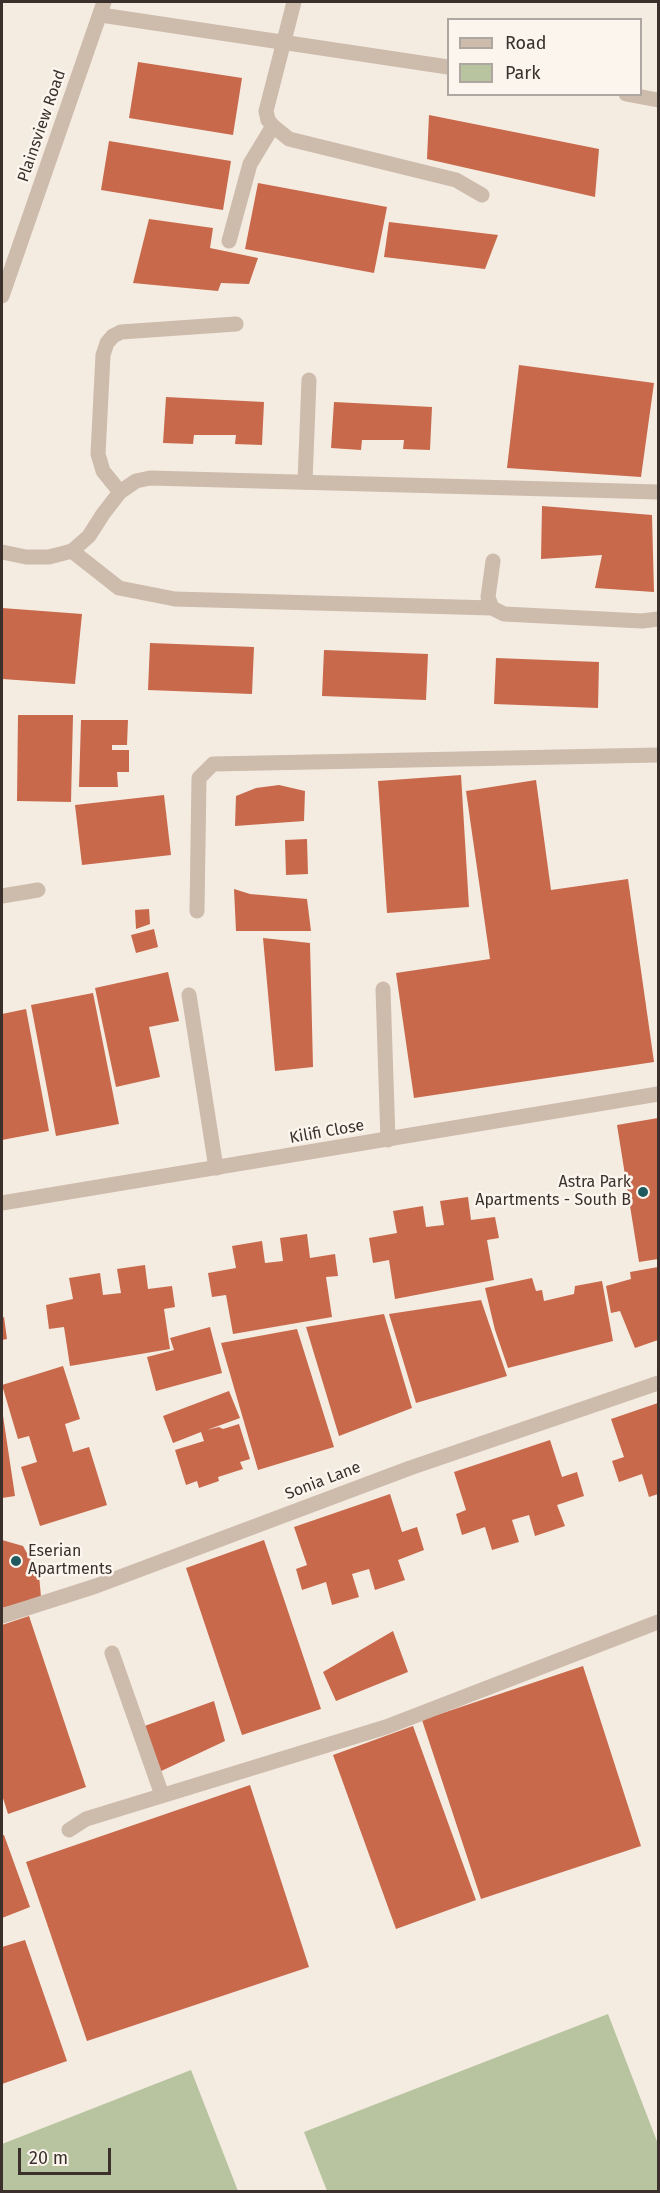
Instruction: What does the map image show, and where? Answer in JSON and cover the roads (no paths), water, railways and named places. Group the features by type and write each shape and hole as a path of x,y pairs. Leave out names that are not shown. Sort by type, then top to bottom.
{"street":[{"path":"294,2 266,111 268,120 273,126 289,139 456,180 482,195"},
{"path":"102,8 284,42 447,67"},
{"name":"Plainsview Road","path":"2,296 4,280 102,8"},
{"path":"637,96 658,100"},
{"path":"229,241 250,164 273,126"},
{"path":"120,492 103,471 98,454 103,355 107,343 121,332 236,324"},
{"path":"305,482 309,380"},
{"path":"2,552 26,557 49,558 72,551 89,536 120,492 136,481 150,478 658,492"},
{"path":"72,551 119,588 175,599 492,608 504,614 658,620"},
{"path":"492,608 487,591 493,561"},
{"path":"197,911 199,778 213,764 658,755"},
{"path":"2,896 38,890"},
{"path":"383,989 388,1140"},
{"path":"189,996 216,1168"},
{"name":"Kilifi Close","path":"2,1203 658,1094"},
{"name":"Sonia Lane","path":"2,1616 96,1586 410,1468 658,1383"},
{"path":"69,1830 86,1819 386,1727 658,1622"},
{"path":"112,1653 162,1795"}],"place":[{"name":"Astra Park Apartments - South B","path":"643,1192"},
{"name":"Eserian Apartments","path":"16,1561"}]}
